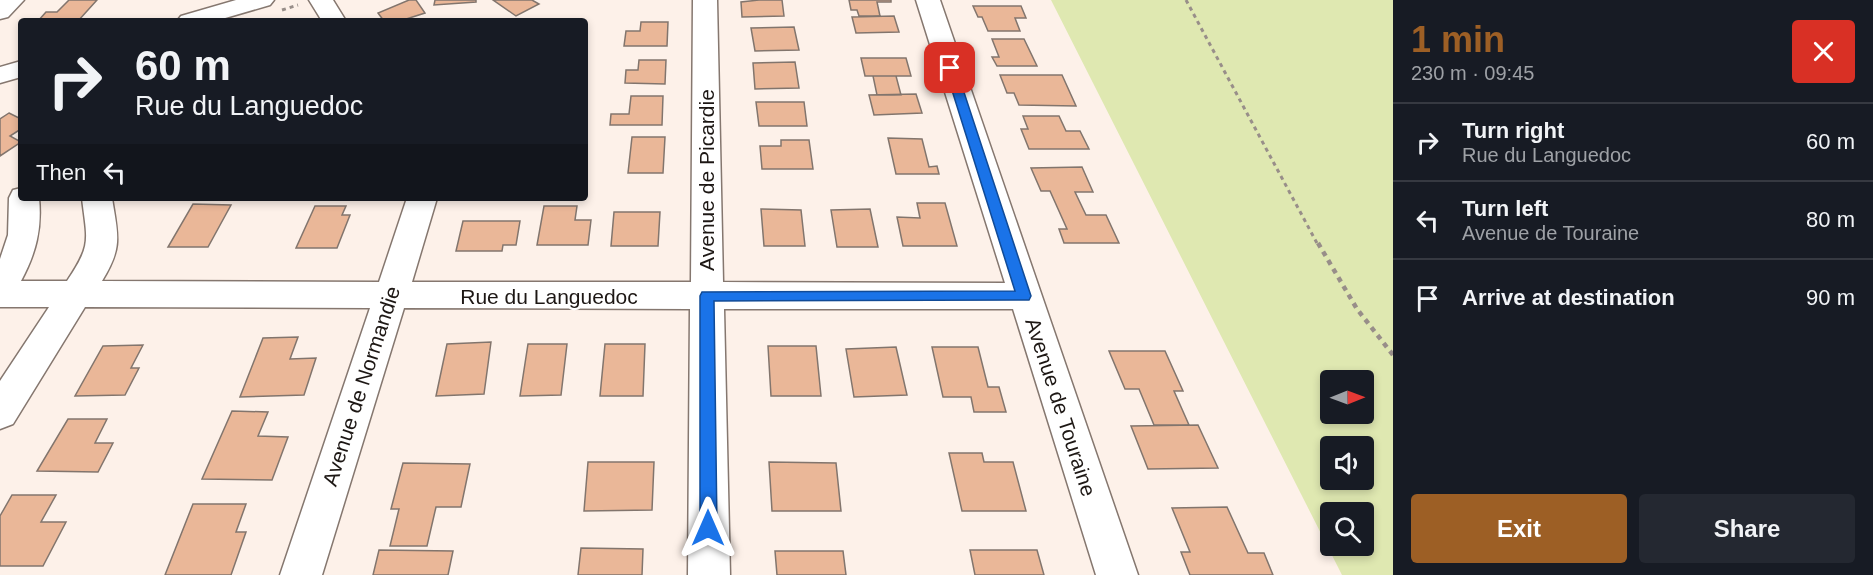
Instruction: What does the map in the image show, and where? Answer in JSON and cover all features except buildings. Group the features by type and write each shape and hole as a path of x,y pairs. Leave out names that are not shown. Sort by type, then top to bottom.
{"street":[{"path":"0,12 12,0"},
{"path":"199,18 262,0"},
{"path":"321,0 332,18"},
{"name":"Avenue de Picardie","path":"705,0 709,575"},
{"name":"Avenue de Touraine","path":"928,0 1117,575"},
{"path":"0,75 18,70"},
{"path":"0,289 24,242 27,224 24,201"},
{"path":"0,412 96,263 103,244 97,201"},
{"name":"Avenue de Normandie","path":"301,575 421,201"},
{"name":"Rue du Languedoc","path":"0,294 390,297 1024,296"}],"path":[{"path":"1186,0 1318,244 1358,309 1393,355"}],"green space":[{"path":"1051,0 1393,0 1393,575 1342,575 1332,556 1374,556 1374,502 1320,502 1320,532"}],"route":[{"path":"708,528 707,296 1024,296 950,68"}]}
